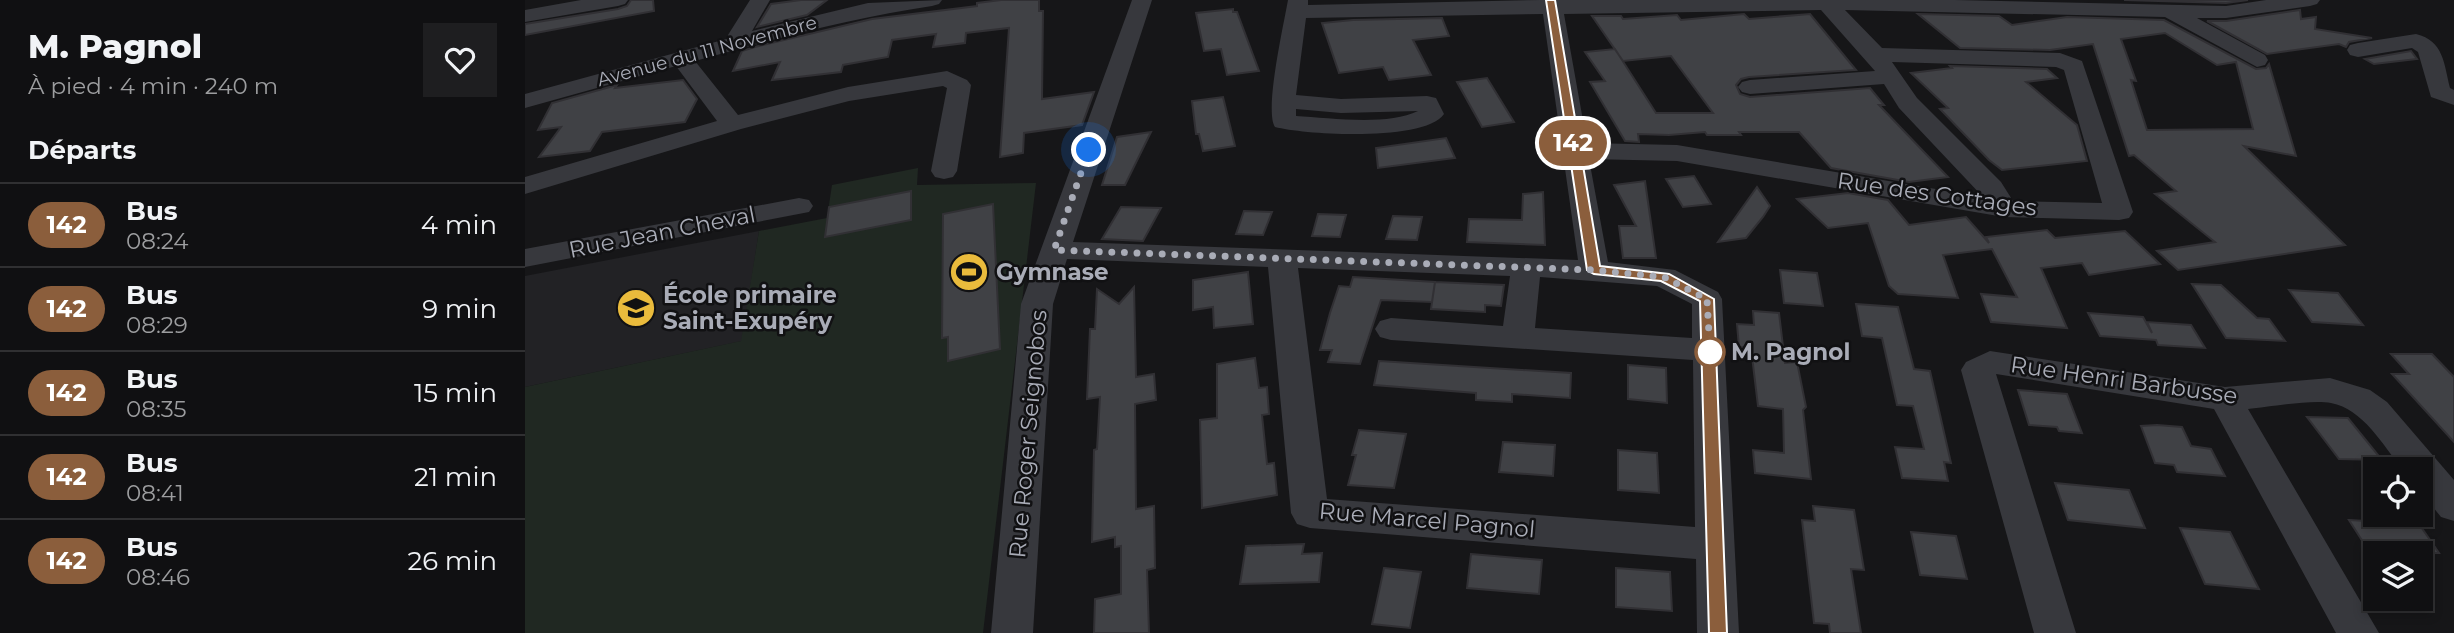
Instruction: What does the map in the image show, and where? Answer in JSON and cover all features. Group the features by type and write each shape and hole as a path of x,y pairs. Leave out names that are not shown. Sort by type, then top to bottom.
{"street":[{"path":"525,16 618,0"},
{"path":"743,41 739,35 760,0"},
{"name":"Avenue du 11 Novembre","path":"525,101 868,9 932,0"},
{"name":"Rue Roger Seignobos","path":"1012,633 1037,304 1143,0"},
{"path":"1284,101 1341,106 1427,103 1432,114 1424,121 1398,124 1326,126 1284,122 1284,101 1297,6 1795,1 1828,5 1989,4 2226,12 2310,0"},
{"path":"1551,3 1594,270"},
{"path":"1828,5 1883,66 1908,103 1991,188 2004,209"},
{"path":"2172,12 2257,60"},
{"path":"2358,51 2416,41 2429,48 2439,92 2451,104"},
{"path":"681,58 732,124"},
{"name":"Rue des Cottages","path":"1574,151 1677,153 2004,209 2119,212 2074,66 2060,60 1883,66"},
{"path":"1750,87 1883,66"},
{"path":"525,186 732,124 848,94 947,78 959,85 944,171"},
{"name":"Rue Jean Cheval","path":"525,258 799,206"},
{"path":"1054,250 1594,270 1664,277 1707,299 1718,633"},
{"name":"Rue Marcel Pagnol","path":"1282,258 1310,513 1713,544"},
{"path":"1518,337 1526,267"},
{"path":"1391,329 1710,350"},
{"name":"Rue Henri Barbusse","path":"2055,633 1978,370 1990,362 2225,399 2330,390 2358,399 2375,411 2454,506"},
{"path":"2225,399 2358,633"}],"shaded area":[{"path":"918,168 917,185 1036,183 983,633 525,633 525,387 741,341 759,231 827,218 832,185"},
{"name":"École primaire Saint-Exupéry","path":"759,231 742,341 525,387 525,276"}],"building":[{"path":"631,0 653,0 654,11 525,35 525,24 618,9 627,6"},
{"path":"827,0 807,15 757,27 771,4"},
{"path":"1039,0 1039,11 1043,11 1042,99 1094,92 1082,125 1024,133 1023,153 1000,157 1009,28 966,33 965,43 933,47 936,34 892,40 888,57 843,65 841,72 772,80 780,62 733,71 742,51 755,47 872,19 977,6 977,3"},
{"path":"2124,0 2248,0 2226,3"},
{"path":"1233,9 1233,12 1237,12 1259,71 1227,75 1221,49 1204,51 1196,13"},
{"path":"2300,10 2301,19 2316,17 2315,29 2372,38 2349,42 2346,47 2339,44 2267,54 2207,21 2226,21"},
{"path":"1744,14 1749,19 1810,14 1856,70 1749,77 1741,79 1736,85 1740,94 1750,97 1870,88 1884,105 1879,105 1948,177 1909,182 1831,168 1799,132 1739,132 1741,135 1707,135 1705,132 1638,134 1639,142 1625,141 1590,82 1605,81 1585,52 1615,49 1592,16 1621,16 1623,19 1677,15 1681,20","holes":["1619,55 1623,61 1671,56 1713,113 1656,113"]},
{"path":"1918,14 1999,16 2012,25 2067,17 2164,20 2256,69 2266,68 2269,64 2296,156 2244,146 2345,245 2178,270 2157,251 2215,242 2155,194 2176,191 2134,155 2129,156 2093,44 2050,50 1960,48","holes":["2165,33 2217,65 2236,62 2253,129 2147,130 2131,80 2136,81 2121,39"]},
{"path":"1442,18 1449,36 1413,40 1431,75 1389,80 1383,67 1339,73 1322,23 1353,20"},
{"path":"2411,51 2417,59 2374,64 2365,59"},
{"path":"1950,66 2047,69 2057,78 2026,82 2077,125 2087,161 2002,170 1940,109 1948,108 1911,73 1952,68"},
{"path":"1487,78 1514,122 1482,127 1457,82"},
{"path":"683,80 697,99 685,122 602,132 590,151 539,157 561,127 538,130 552,103 617,85 615,88"},
{"path":"1223,97 1235,146 1203,151 1199,134 1196,134 1192,101"},
{"path":"1151,132 1125,185 1102,185 1117,137"},
{"path":"1446,138 1455,158 1378,168 1376,148"},
{"path":"1694,176 1711,204 1683,207 1666,179"},
{"path":"1645,181 1656,258 1623,258 1619,226 1636,226 1614,185"},
{"path":"1757,187 1770,206 1763,217 1746,238 1718,242"},
{"path":"911,191 911,220 825,237 829,207"},
{"path":"1543,192 1545,245 1467,242 1469,219 1522,220 1523,194"},
{"path":"1848,193 1888,200 1909,225 1966,217 1989,243 1986,237 2047,230 2055,238 2125,231 2160,264 2089,275 2082,263 2041,268 2067,328 1991,322 1981,294 2017,297 1992,249 1943,255 1958,298 1898,294 1889,286 1868,223 1828,228 1797,199"},
{"name":"Gymnase","path":"993,204 1000,349 948,361 948,337 942,338 943,214"},
{"path":"1121,207 1161,208 1143,241 1102,239"},
{"path":"1244,211 1272,212 1263,235 1236,234"},
{"path":"1318,214 1346,215 1340,237 1312,236"},
{"path":"1393,216 1422,217 1417,240 1386,239"},
{"path":"1780,270 1817,273 1823,306 1784,303"},
{"path":"1248,272 1253,324 1214,328 1213,307 1193,310 1193,280"},
{"path":"1353,277 1435,282 1432,302 1381,300 1360,364 1328,362 1332,350 1320,350 1330,313 1339,286 1350,287"},
{"path":"1435,282 1504,285 1501,306 1485,305 1485,312 1431,309"},
{"path":"2192,284 2221,285 2257,318 2269,319 2285,341 2226,338"},
{"path":"1134,287 1136,377 1154,374 1156,400 1135,404 1136,509 1154,506 1155,568 1147,570 1149,633 1094,633 1095,599 1121,594 1121,546 1115,547 1115,537 1092,542 1094,450 1097,449 1100,397 1087,399 1090,329 1095,329 1097,289 1119,304"},
{"path":"2289,290 2338,293 2363,325 2312,322"},
{"path":"1856,304 1898,307 1914,369 1930,371 1951,463 1944,462 1948,481 1902,478 1895,447 1924,449 1913,406 1897,405 1882,338 1862,336"},
{"path":"1753,311 1779,313 1785,363 1797,362 1806,407 1803,410 1811,479 1755,473 1753,450 1784,453 1783,409 1758,406 1751,348 1739,347 1737,324 1754,325"},
{"path":"2088,313 2143,317 2152,333 2147,322 2191,325 2205,348 2158,345 2156,340 2100,336"},
{"path":"2391,354 2432,354 2454,377 2454,442 2392,374 2409,374"},
{"path":"1255,358 1259,388 1267,387 1269,414 1262,415 1267,464 1274,463 1277,495 1202,508 1200,420 1217,418 1217,364"},
{"path":"1379,361 1571,373 1570,398 1512,394 1512,402 1476,400 1476,393 1374,385"},
{"path":"1628,365 1666,368 1667,403 1628,399"},
{"path":"2018,390 2067,394 2082,433 2059,431 2057,427 2029,425"},
{"path":"2307,417 2348,418 2380,457 2339,459"},
{"path":"2141,426 2182,427 2191,446 2211,449 2225,476 2177,472 2174,465 2155,463"},
{"path":"1359,430 1406,434 1394,488 1348,485"},
{"path":"1503,442 1555,445 1553,476 1499,472"},
{"path":"1618,450 1657,453 1659,493 1618,490"},
{"path":"2055,483 2129,490 2145,528 2068,520"},
{"path":"1813,506 1854,510 1864,570 1851,569 1861,633 1830,633 1829,624 1814,623 1802,520 1815,521"},
{"path":"2349,520 2363,521 2363,527 2421,527 2431,541 2363,541"},
{"path":"2180,528 2230,532 2259,589 2205,584"},
{"path":"1911,532 1956,536 1967,579 1920,575"},
{"path":"1304,544 1302,554 1322,553 1319,582 1240,584 1246,546"},
{"path":"1471,554 1542,560 1539,594 1467,588"},
{"path":"1384,568 1421,572 1410,628 1372,624"},
{"path":"1616,568 1670,572 1672,611 1616,607"}],"bus line":[{"name":"142","path":"1551,0 1594,270 1664,277 1707,299 1718,633"}],"place":[{"name":"Gymnase","path":"969,272"},
{"name":"École primaire Saint-Exupéry","path":"636,308"},
{"name":"M. Pagnol","path":"1710,352"}],"route":[{"path":"1089,150 1054,250 1549,268 1664,277 1707,299 1710,352"}]}
